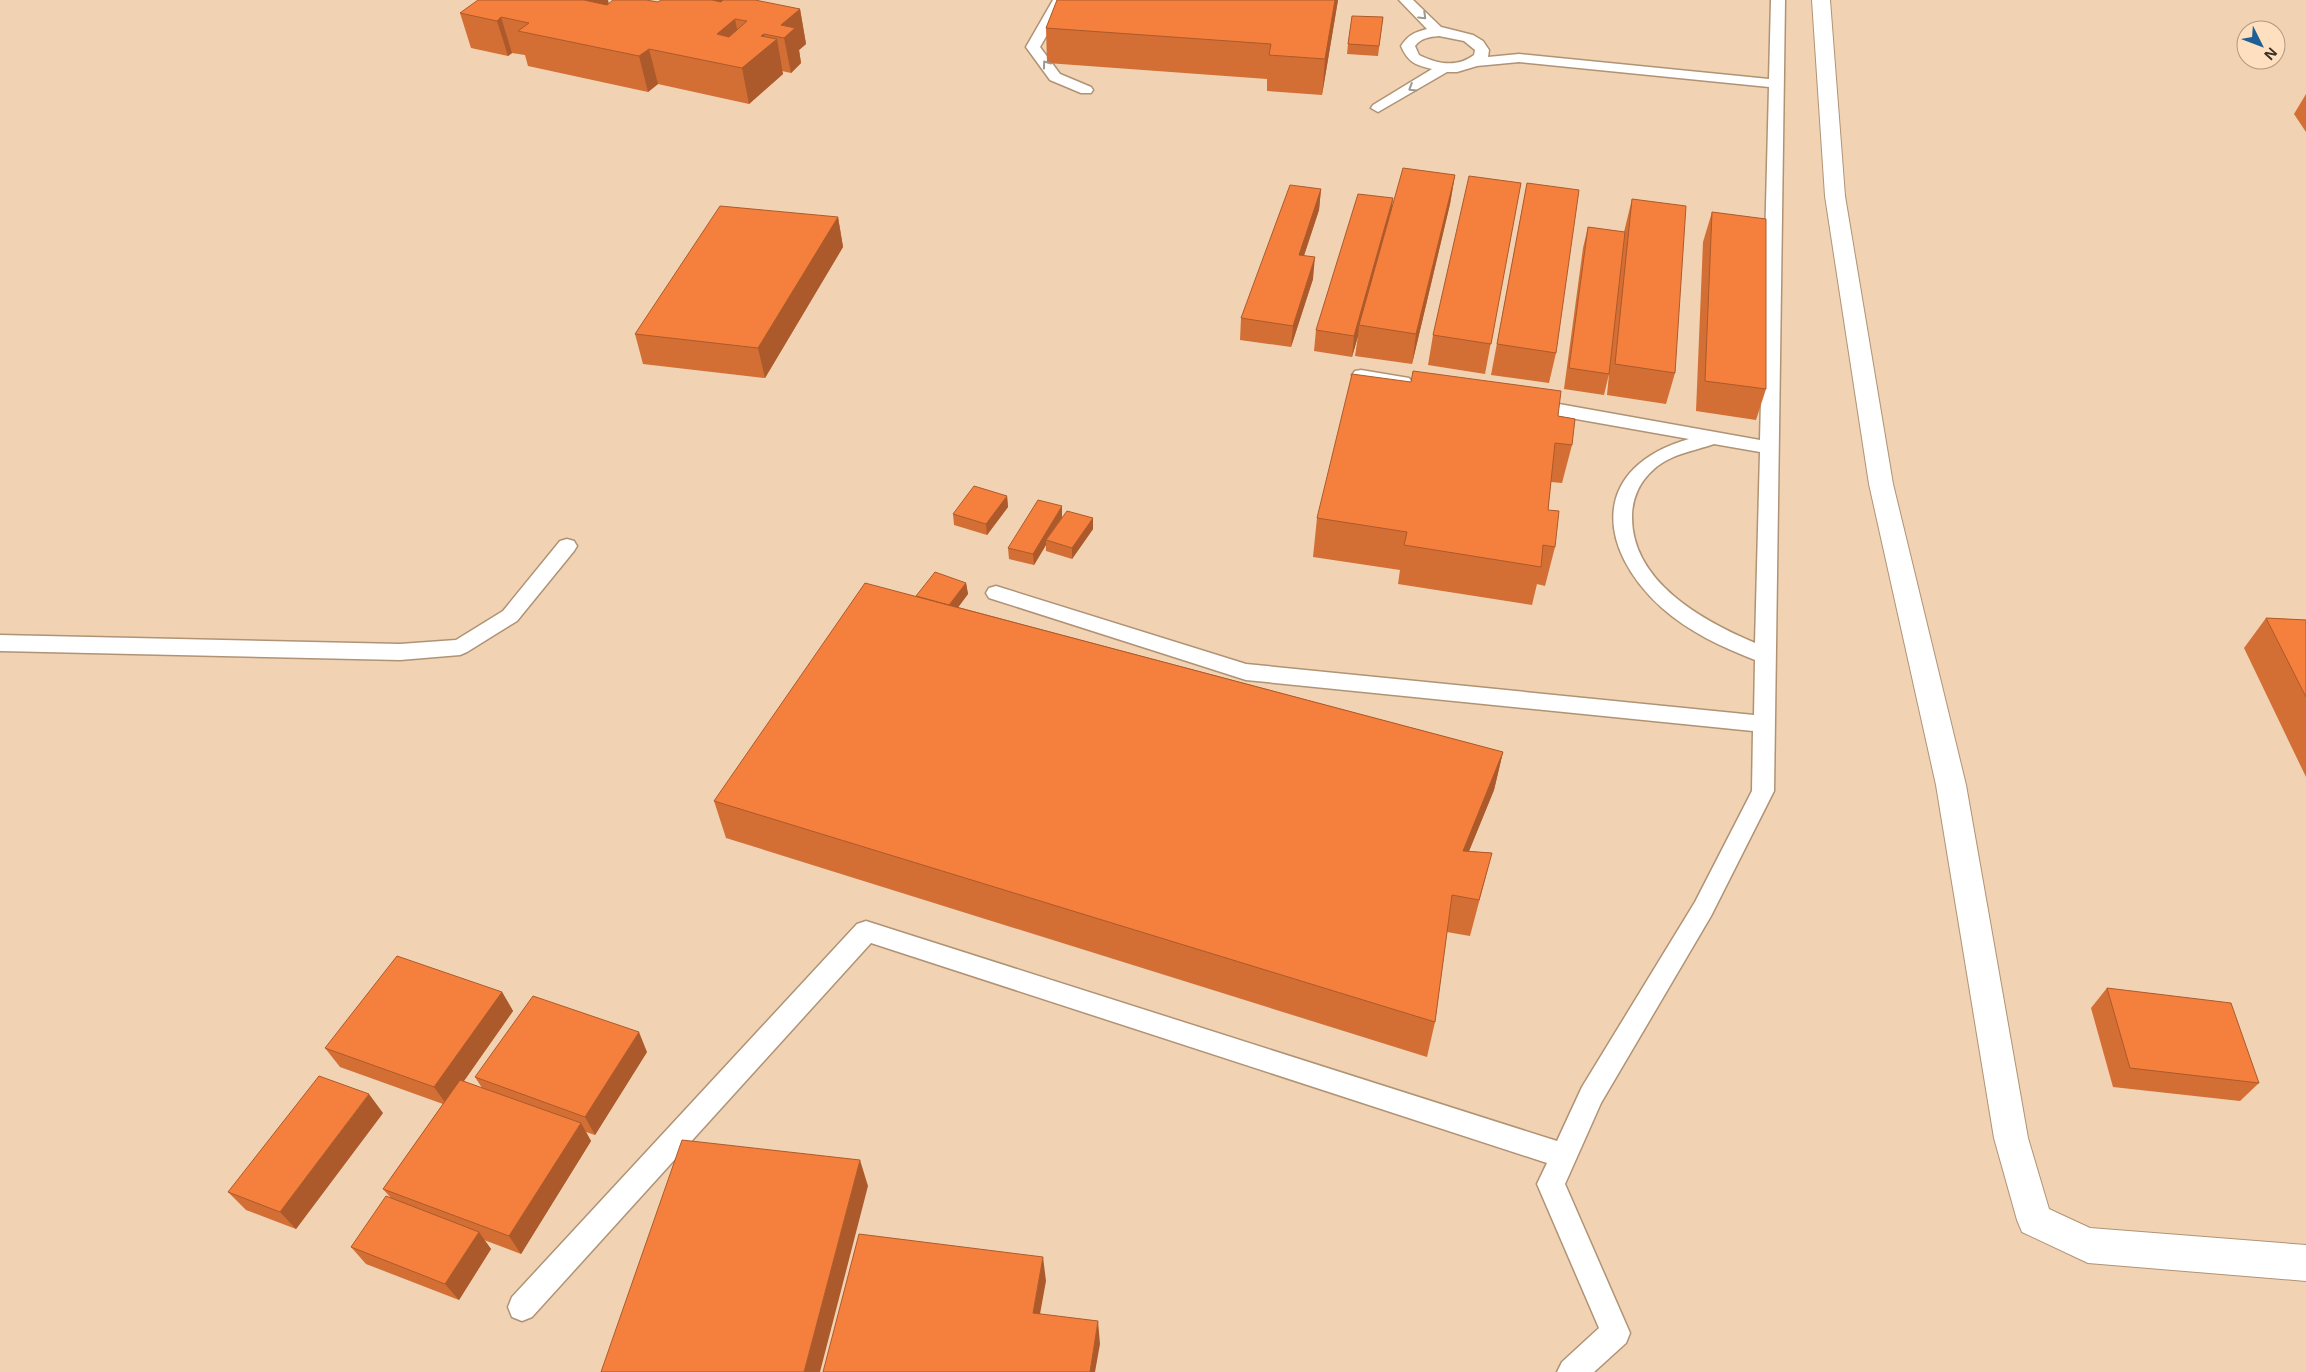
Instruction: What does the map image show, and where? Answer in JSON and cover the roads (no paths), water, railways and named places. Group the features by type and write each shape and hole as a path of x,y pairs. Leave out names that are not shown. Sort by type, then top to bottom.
{"street":[{"path":"1821,0 1835,196 1882,484 1951,785 2011,1138 2035,1220 2088,1245 2306,1263"}],"lane":[{"path":"1060,0 1033,46 1056,77 1086,90"},
{"path":"1406,0 1439,32"},
{"path":"1572,1372 1616,1332 1551,1184 1590,1095 1704,909 1763,791 1778,0"},
{"path":"1519,58 1480,45 1463,36 1439,32 1418,36 1411,40 1408,46 1413,57 1422,62 1445,67 1466,66 1476,62 1519,58 1777,84"},
{"path":"1476,62 1482,54 1480,45"},
{"path":"1378,108 1445,67"},
{"path":"1361,375 1420,385"},
{"path":"1518,403 1770,448"},
{"path":"1715,438 1685,443 1661,454 1642,469 1628,487 1621,508 1622,534 1631,558 1647,581 1669,603 1696,624 1729,642 1766,656"},
{"path":"0,643 400,652 460,648 510,616 567,546"},
{"path":"996,593 1246,672 1765,724"},
{"path":"522,1307 866,931 1564,1156"}]}
